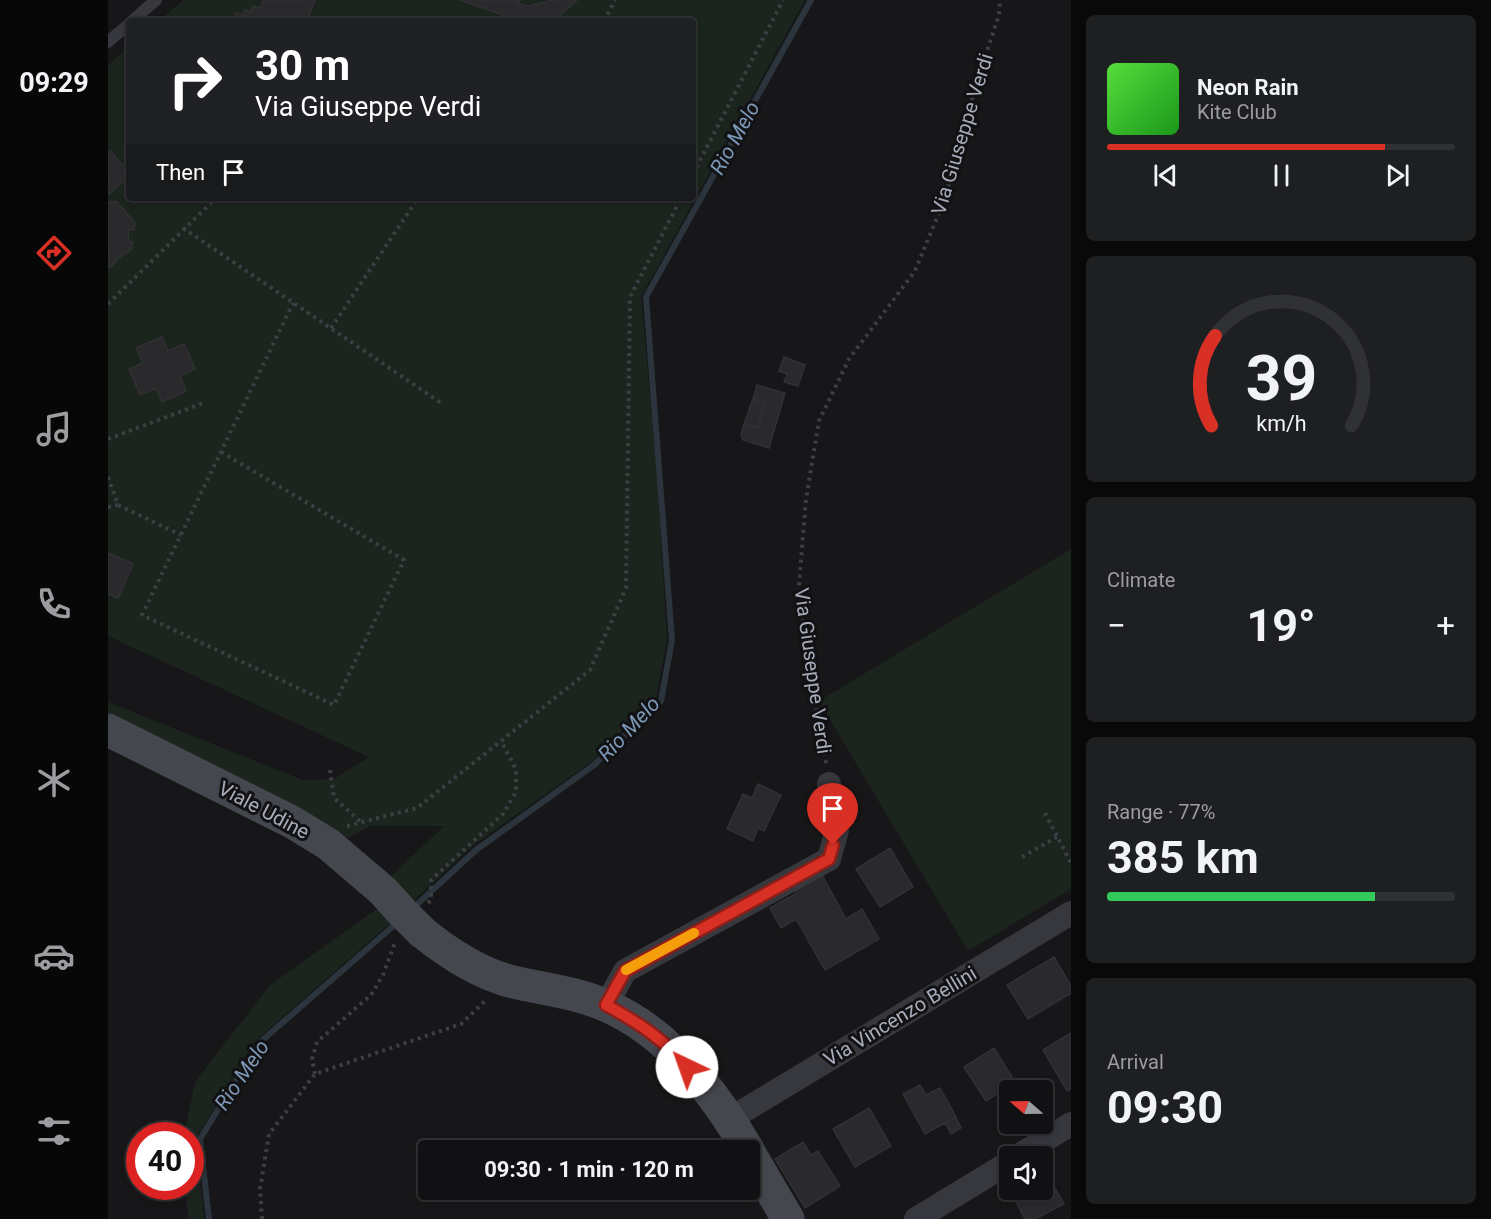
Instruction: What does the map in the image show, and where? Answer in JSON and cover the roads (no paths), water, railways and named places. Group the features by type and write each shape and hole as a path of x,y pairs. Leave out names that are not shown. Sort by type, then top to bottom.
{"street":[{"name":"Viale Udine","path":"108,730 328,844 382,890 412,922 454,957 507,980 560,991 606,1005 641,1024 672,1049 730,1119 742,1140"},
{"path":"606,1005 625,971 829,859 837,830 829,784"},
{"name":"Via Vincenzo Bellini","path":"730,1119 1071,913"},
{"path":"1035,1146 1071,1124"},
{"path":"916,1219 999,1169"},
{"name":"Viale Udine","path":"760,1171 788,1219"}],"lane":[{"path":"136,18 156,0"},
{"path":"108,42 126,26"}],"waterway":[{"name":"Rio Melo","path":"412,909 476,850 594,765 661,701 672,640 646,297 811,0"},
{"name":"Rio Melo","path":"209,1219 200,1139 258,1044 398,922"}]}
